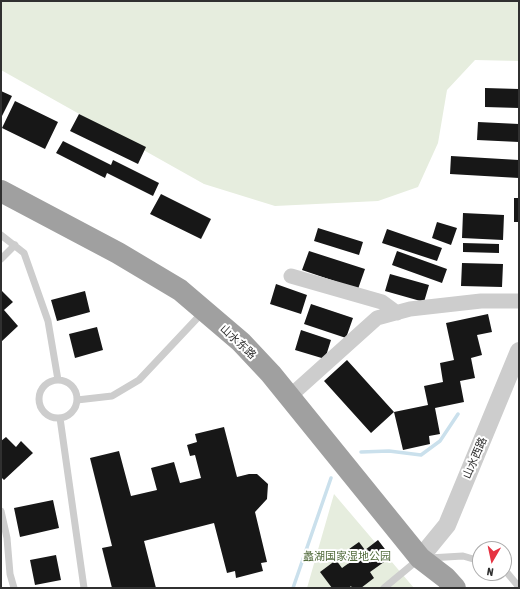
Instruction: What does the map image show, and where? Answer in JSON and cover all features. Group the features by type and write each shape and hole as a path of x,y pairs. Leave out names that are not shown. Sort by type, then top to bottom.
{"highway":[{"name":"山水东路","path":"1,191 118,253 180,290 241,342 271,374 388,516 420,558 446,578 455,588"},
{"name":"山水东路","path":"420,558 431,588"}],"street":[{"path":"291,276 382,302 397,313"},
{"path":"289,397 377,318 410,309 481,300 519,301"},
{"name":"山水西路","path":"420,558 447,525 519,352"}],"lane":[{"path":"1,234 24,253 48,321 58,380"},
{"path":"1,259 15,245"},
{"path":"76,400 112,396 139,380 204,310"},
{"path":"58,380 72,386 76,393 76,400 74,409 68,415 60,418 48,415 40,406 39,394 46,384 58,380"},
{"path":"60,418 84,588"},
{"path":"1,511 7,538 10,574 14,588"},
{"path":"384,588 420,558 463,556 472,559"},
{"path":"512,579 519,587"}],"green space":[{"path":"1,1 519,1 519,61 475,60 447,90 438,143 418,187 378,201 275,206 204,184 1,70"},
{"name":"蠡湖国家湿地公园","path":"334,494 414,588 307,588"}],"building":[{"path":"485,88 519,89 519,108 485,107"},
{"path":"1,91 12,96 1,118"},
{"path":"15,101 58,122 45,149 2,128"},
{"path":"79,114 146,147 138,164 70,131"},
{"path":"478,122 519,124 519,142 477,140"},
{"path":"63,141 111,165 113,160 159,183 153,196 107,173 105,178 56,153"},
{"path":"451,156 519,160 519,178 450,174"},
{"path":"161,194 211,219 201,239 150,214"},
{"path":"514,198 519,198 519,222 514,222"},
{"path":"463,213 504,215 503,240 462,238"},
{"path":"437,222 457,228 451,245 432,238"},
{"path":"318,228 363,242 359,255 314,241"},
{"path":"387,229 442,248 437,261 382,243"},
{"path":"463,243 499,244 499,253 463,252"},
{"path":"309,251 365,269 358,289 302,270"},
{"path":"397,251 447,269 442,283 392,265"},
{"path":"462,263 503,264 502,287 461,286"},
{"path":"390,274 429,285 424,302 385,291"},
{"path":"276,284 307,295 301,314 270,304"},
{"path":"2,291 13,302 4,310 18,326 1,342"},
{"path":"85,291 90,312 57,321 51,300"},
{"path":"311,304 353,318 346,338 304,324"},
{"path":"488,314 492,332 477,335 482,355 471,358 475,378 460,381 464,402 435,408 440,434 429,436 430,444 403,450 394,412 428,405 424,386 443,382 440,363 454,360 446,323"},
{"path":"97,327 103,350 75,358 69,334"},
{"path":"301,330 331,340 325,359 295,350"},
{"path":"347,360 394,412 371,433 324,381"},
{"path":"224,427 237,477 257,474 268,484 267,499 255,512 267,562 261,563 263,571 236,578 235,571 227,573 214,523 144,541 156,588 112,588 102,548 112,546 90,458 119,451 131,496 157,490 151,468 174,462 180,483 201,478 195,455 190,456 187,445 197,442 195,434"},
{"path":"6,437 16,447 21,441 33,453 4,480 1,477 1,441"},
{"path":"53,500 59,528 20,537 14,508"},
{"path":"378,540 391,557 370,572 374,578 361,588 352,588 351,586 349,588 332,588 320,572 336,560 342,568 349,563 342,554 359,542 365,550"},
{"path":"56,555 61,580 35,585 30,560"}],"waterway":[{"path":"361,452 389,451 421,455 440,441 458,414"},
{"path":"293,588 331,478"}]}
